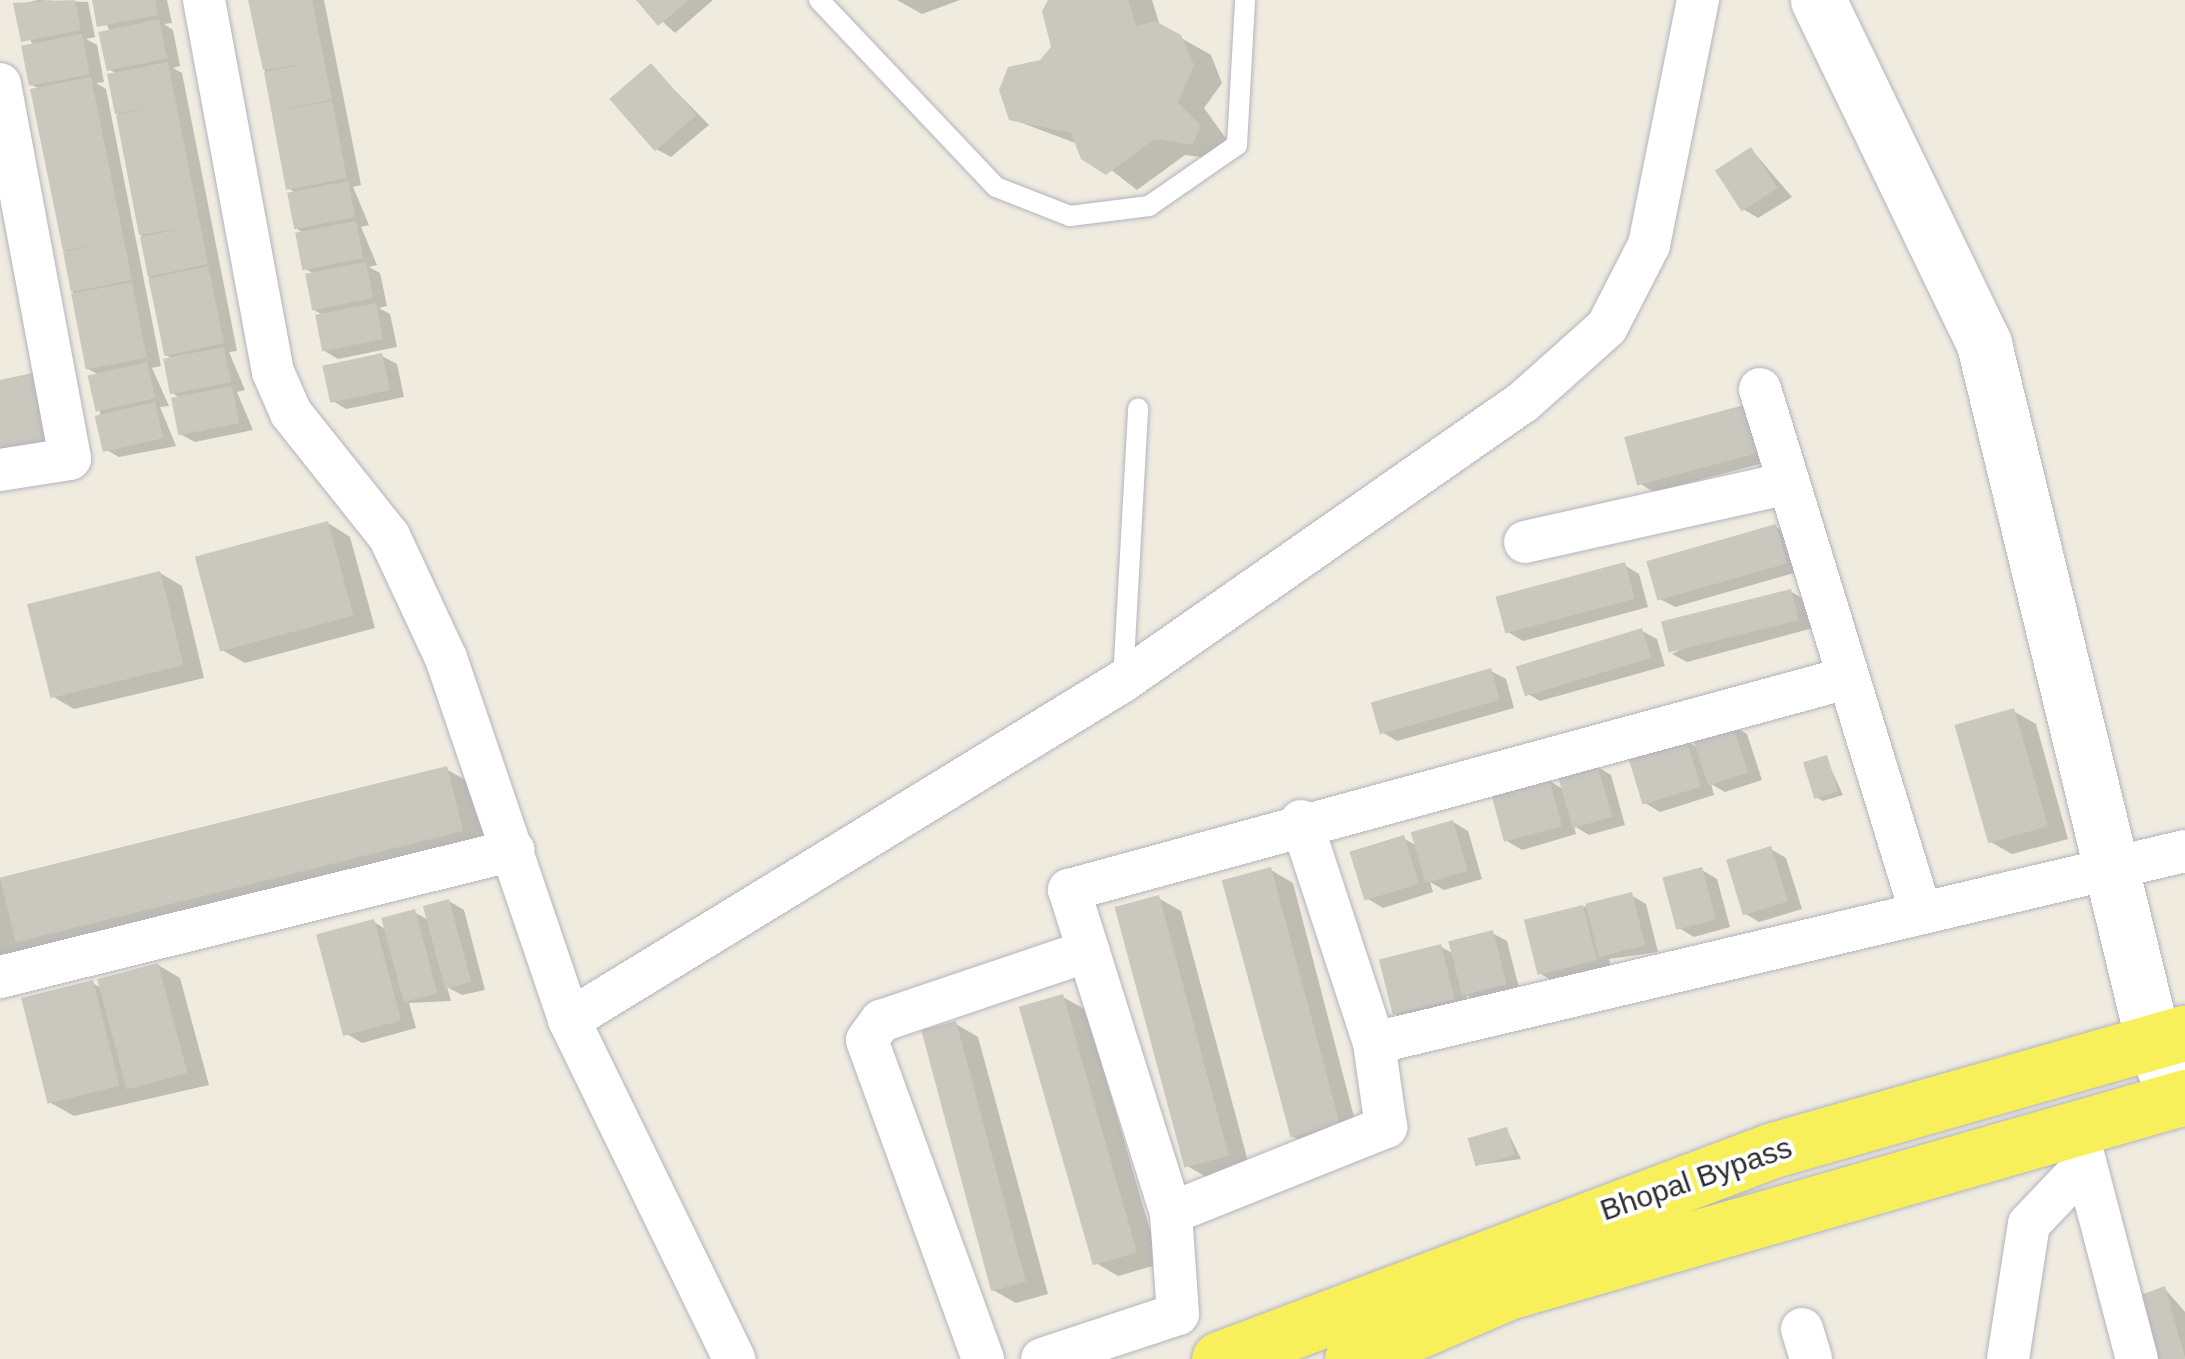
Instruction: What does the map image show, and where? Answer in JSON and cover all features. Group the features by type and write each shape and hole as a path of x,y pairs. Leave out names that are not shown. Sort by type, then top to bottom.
{"main road":[{"name":"Bhopal Bypass","path":"1219,1359 1773,1150 2169,1037"},
{"name":"Bhopal Bypass","path":"1352,1359 1511,1291 2080,1147 2181,1098"}],"street":[{"path":"204,0 273,372 291,414 390,536 514,850 569,1020 734,1359"},
{"path":"569,1020 1123,681 1522,403 1607,327 1649,246 1698,0"},
{"path":"1818,0 1984,344 2113,870 2169,1037 2181,1098"},
{"path":"0,84 70,459 0,470"},
{"path":"1760,389 1843,679 1920,910"},
{"path":"1524,542 1788,483"},
{"path":"1042,1359 1178,1314 1171,1213 1069,890 1301,822 1843,679"},
{"path":"1171,1213 1386,1127 1374,1044 1301,822"},
{"path":"0,977 514,850"},
{"path":"1374,1044 1920,910 2185,851"},
{"path":"983,1359 866,1040 882,1021 1088,951"},
{"path":"2008,1359 2030,1224 2080,1147"},
{"path":"2080,1147 2137,1359"}],"lane":[{"path":"819,0 996,188 1070,216 1149,206 1238,144 1245,0"},
{"path":"1123,681 1138,408"}],"building":[{"path":"75,0 81,30 21,42 13,3"},
{"path":"92,0 155,0 158,15 97,27"},
{"path":"248,0 312,0 332,99 275,112 332,101 347,178 286,190 264,72 309,63 263,70"},
{"path":"636,0 689,0 658,26"},
{"path":"1048,0 1128,0 1136,26 1155,21 1181,35 1194,65 1178,103 1201,126 1192,145 1155,139 1106,175 1081,159 1071,133 1009,120 999,90 1008,67 1040,60 1051,47 1042,11"},
{"path":"159,19 167,58 107,71 98,32"},
{"path":"82,34 90,74 29,86 21,46"},
{"path":"168,62 208,264 148,277 140,237 185,228 139,235 116,115 161,105 115,114 107,74"},
{"path":"651,63 696,115 655,151 609,99"},
{"path":"91,77 132,280 71,292 63,252 114,241 63,251 30,89"},
{"path":"1751,147 1778,188 1742,212 1715,170"},
{"path":"348,181 355,217 294,229 287,193"},
{"path":"356,221 363,258 302,270 295,233"},
{"path":"366,262 373,298 312,310 305,274"},
{"path":"208,266 224,343 165,356 148,279"},
{"path":"132,282 147,358 86,369 71,294"},
{"path":"376,303 383,339 322,351 315,315"},
{"path":"224,347 231,382 170,394 163,359"},
{"path":"382,353 390,390 330,403 322,366"},
{"path":"147,362 155,398 96,412 88,376"},
{"path":"37,372 52,441 0,452 0,380"},
{"path":"232,386 239,423 178,435 171,398"},
{"path":"155,402 163,438 103,452 95,416"},
{"path":"1744,405 1757,453 1637,485 1624,437"},
{"path":"328,521 353,616 220,651 195,557"},
{"path":"1776,524 1787,563 1658,601 1646,561"},
{"path":"1625,562 1635,599 1505,633 1496,597"},
{"path":"160,571 183,665 51,698 27,604"},
{"path":"1791,589 1799,620 1669,652 1661,621"},
{"path":"1642,628 1651,658 1525,696 1516,667"},
{"path":"1491,668 1500,700 1380,734 1371,702"},
{"path":"2014,708 2048,826 1988,843 1954,725"},
{"path":"1732,723 1748,772 1708,785 1692,736"},
{"path":"1686,738 1701,787 1643,805 1628,756"},
{"path":"1827,755 1838,791 1814,799 1803,762"},
{"path":"1597,764 1612,817 1573,828 1558,775"},
{"path":"447,766 463,831 16,943 0,877"},
{"path":"1549,778 1562,826 1504,842 1491,794"},
{"path":"1453,820 1468,871 1425,883 1411,832"},
{"path":"1404,835 1419,884 1364,900 1349,852"},
{"path":"1771,846 1788,901 1743,915 1726,860"},
{"path":"1271,867 1340,1124 1291,1137 1222,880"},
{"path":"1702,867 1716,919 1676,930 1662,878"},
{"path":"1632,892 1645,945 1599,957 1585,904"},
{"path":"1159,895 1229,1156 1184,1168 1115,907"},
{"path":"449,899 471,982 445,989 423,906"},
{"path":"1583,905 1597,960 1538,975 1524,920"},
{"path":"415,909 438,993 404,1002 381,918"},
{"path":"374,919 401,1020 343,1036 316,935"},
{"path":"1493,930 1507,984 1462,995 1448,941"},
{"path":"1441,944 1455,999 1393,1015 1379,959"},
{"path":"158,963 188,1073 127,1089 97,979"},
{"path":"93,980 119,1086 48,1104 21,998"},
{"path":"1063,994 1137,1253 1093,1265 1019,1007"},
{"path":"956,1021 1026,1282 991,1291 921,1030"},
{"path":"1507,1127 1515,1155 1476,1166 1468,1138"},
{"path":"2165,1286 2185,1359 2145,1359 2125,1301"}]}
